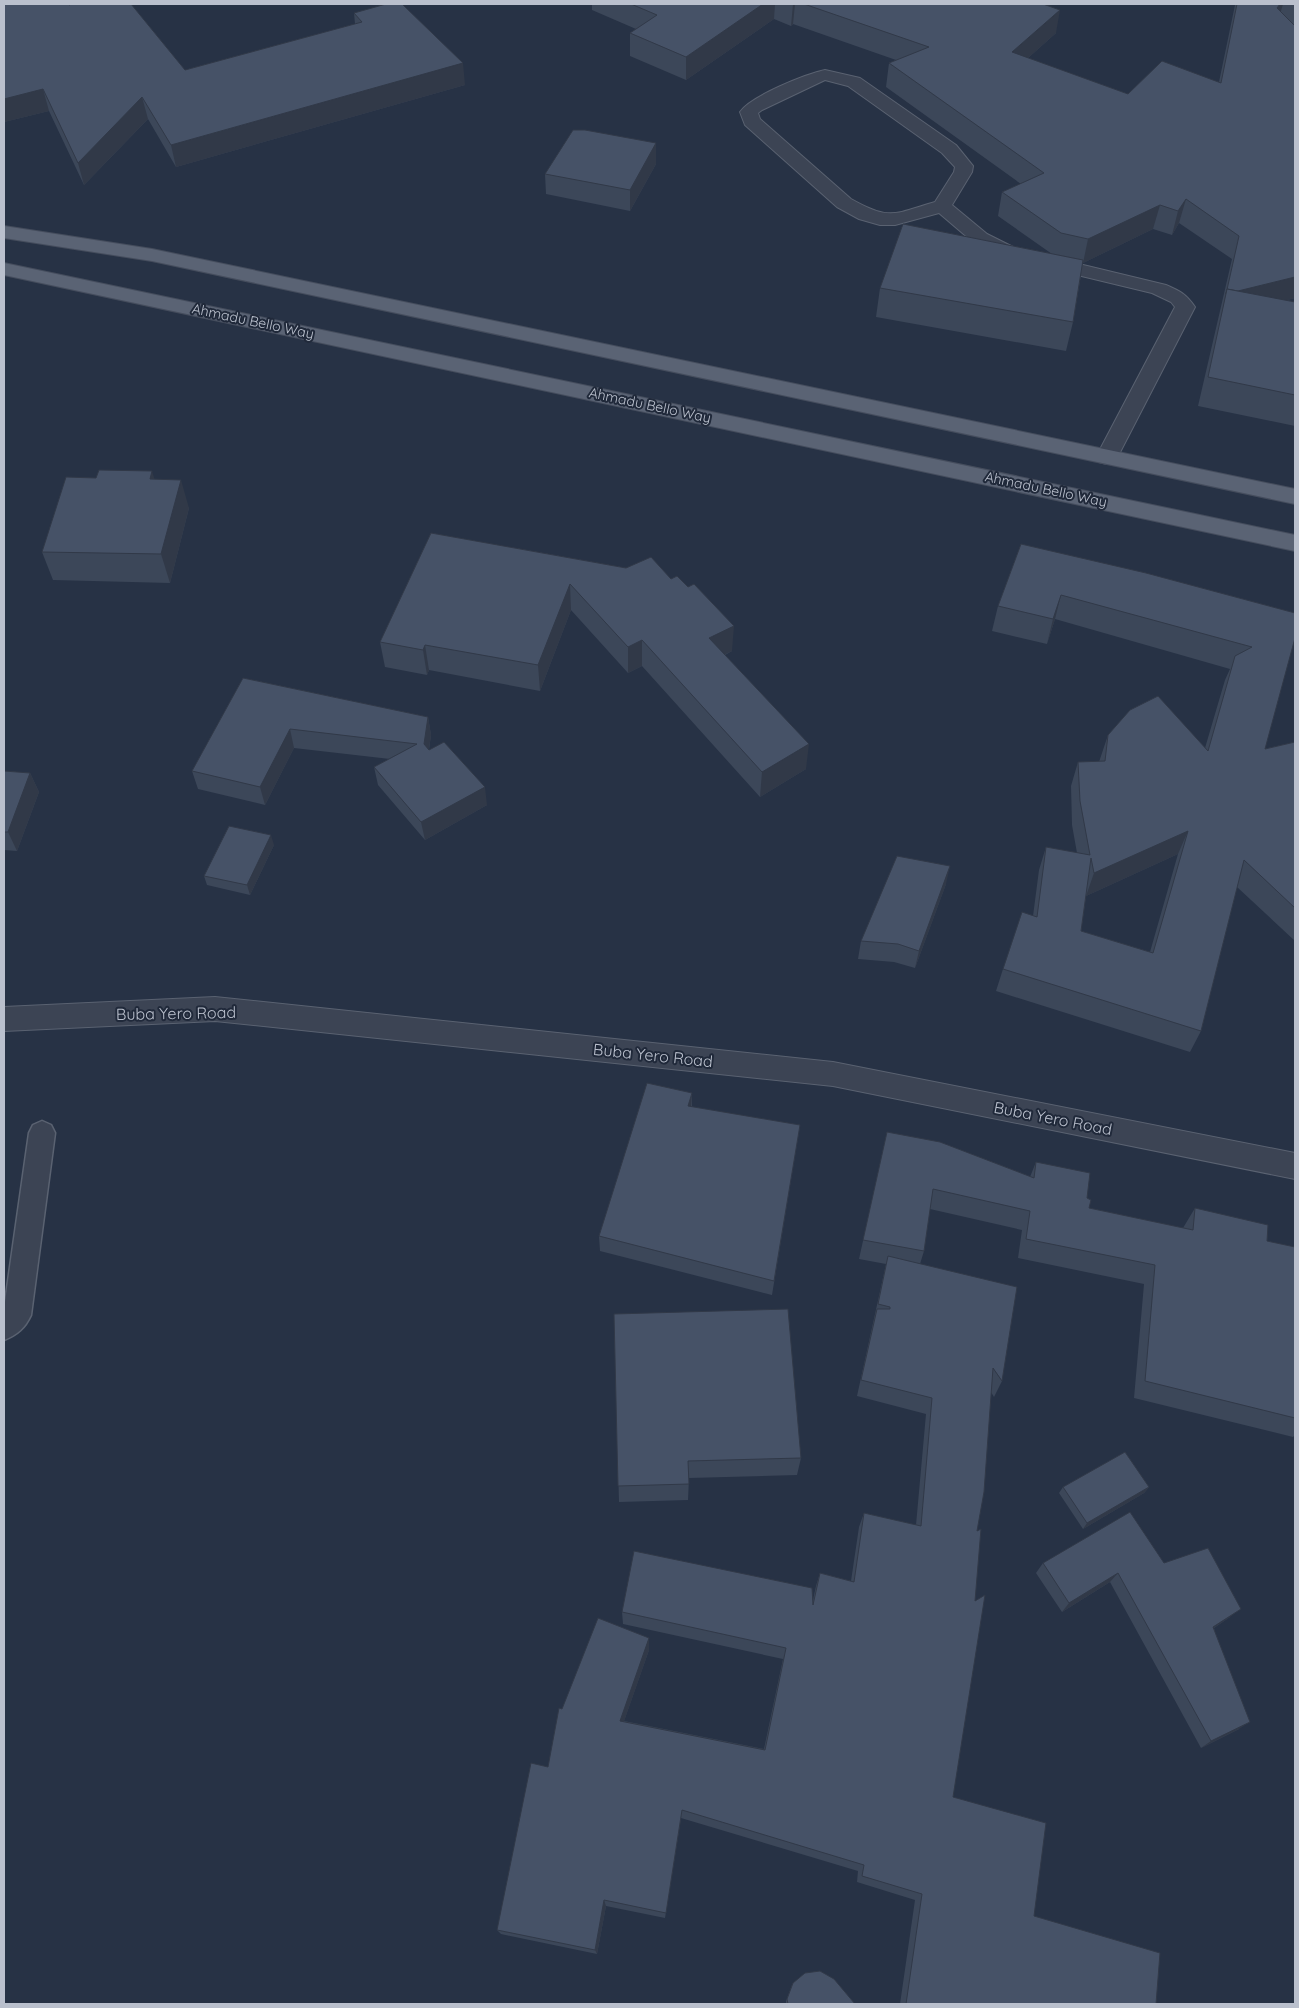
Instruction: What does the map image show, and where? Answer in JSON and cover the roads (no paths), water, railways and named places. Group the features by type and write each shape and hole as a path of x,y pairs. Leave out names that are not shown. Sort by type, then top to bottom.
{"main road":[{"path":"4,232 152,255 1295,497"},
{"name":"Ahmadu Bello Way","path":"4,269 1295,543"}],"street":[{"path":"826,75 854,82 949,149 964,166 963,172 942,206 897,219 880,220 861,212 844,203 751,121 749,112 756,106 814,78 826,75"},
{"path":"942,206 980,238 1010,253 1159,289 1178,298 1185,307 1107,457"},
{"name":"Buba Yero Road","path":"4,1019 215,1009 833,1074 1295,1166"}],"lane":[{"path":"4,1327 17,1315 42,1133"}]}
